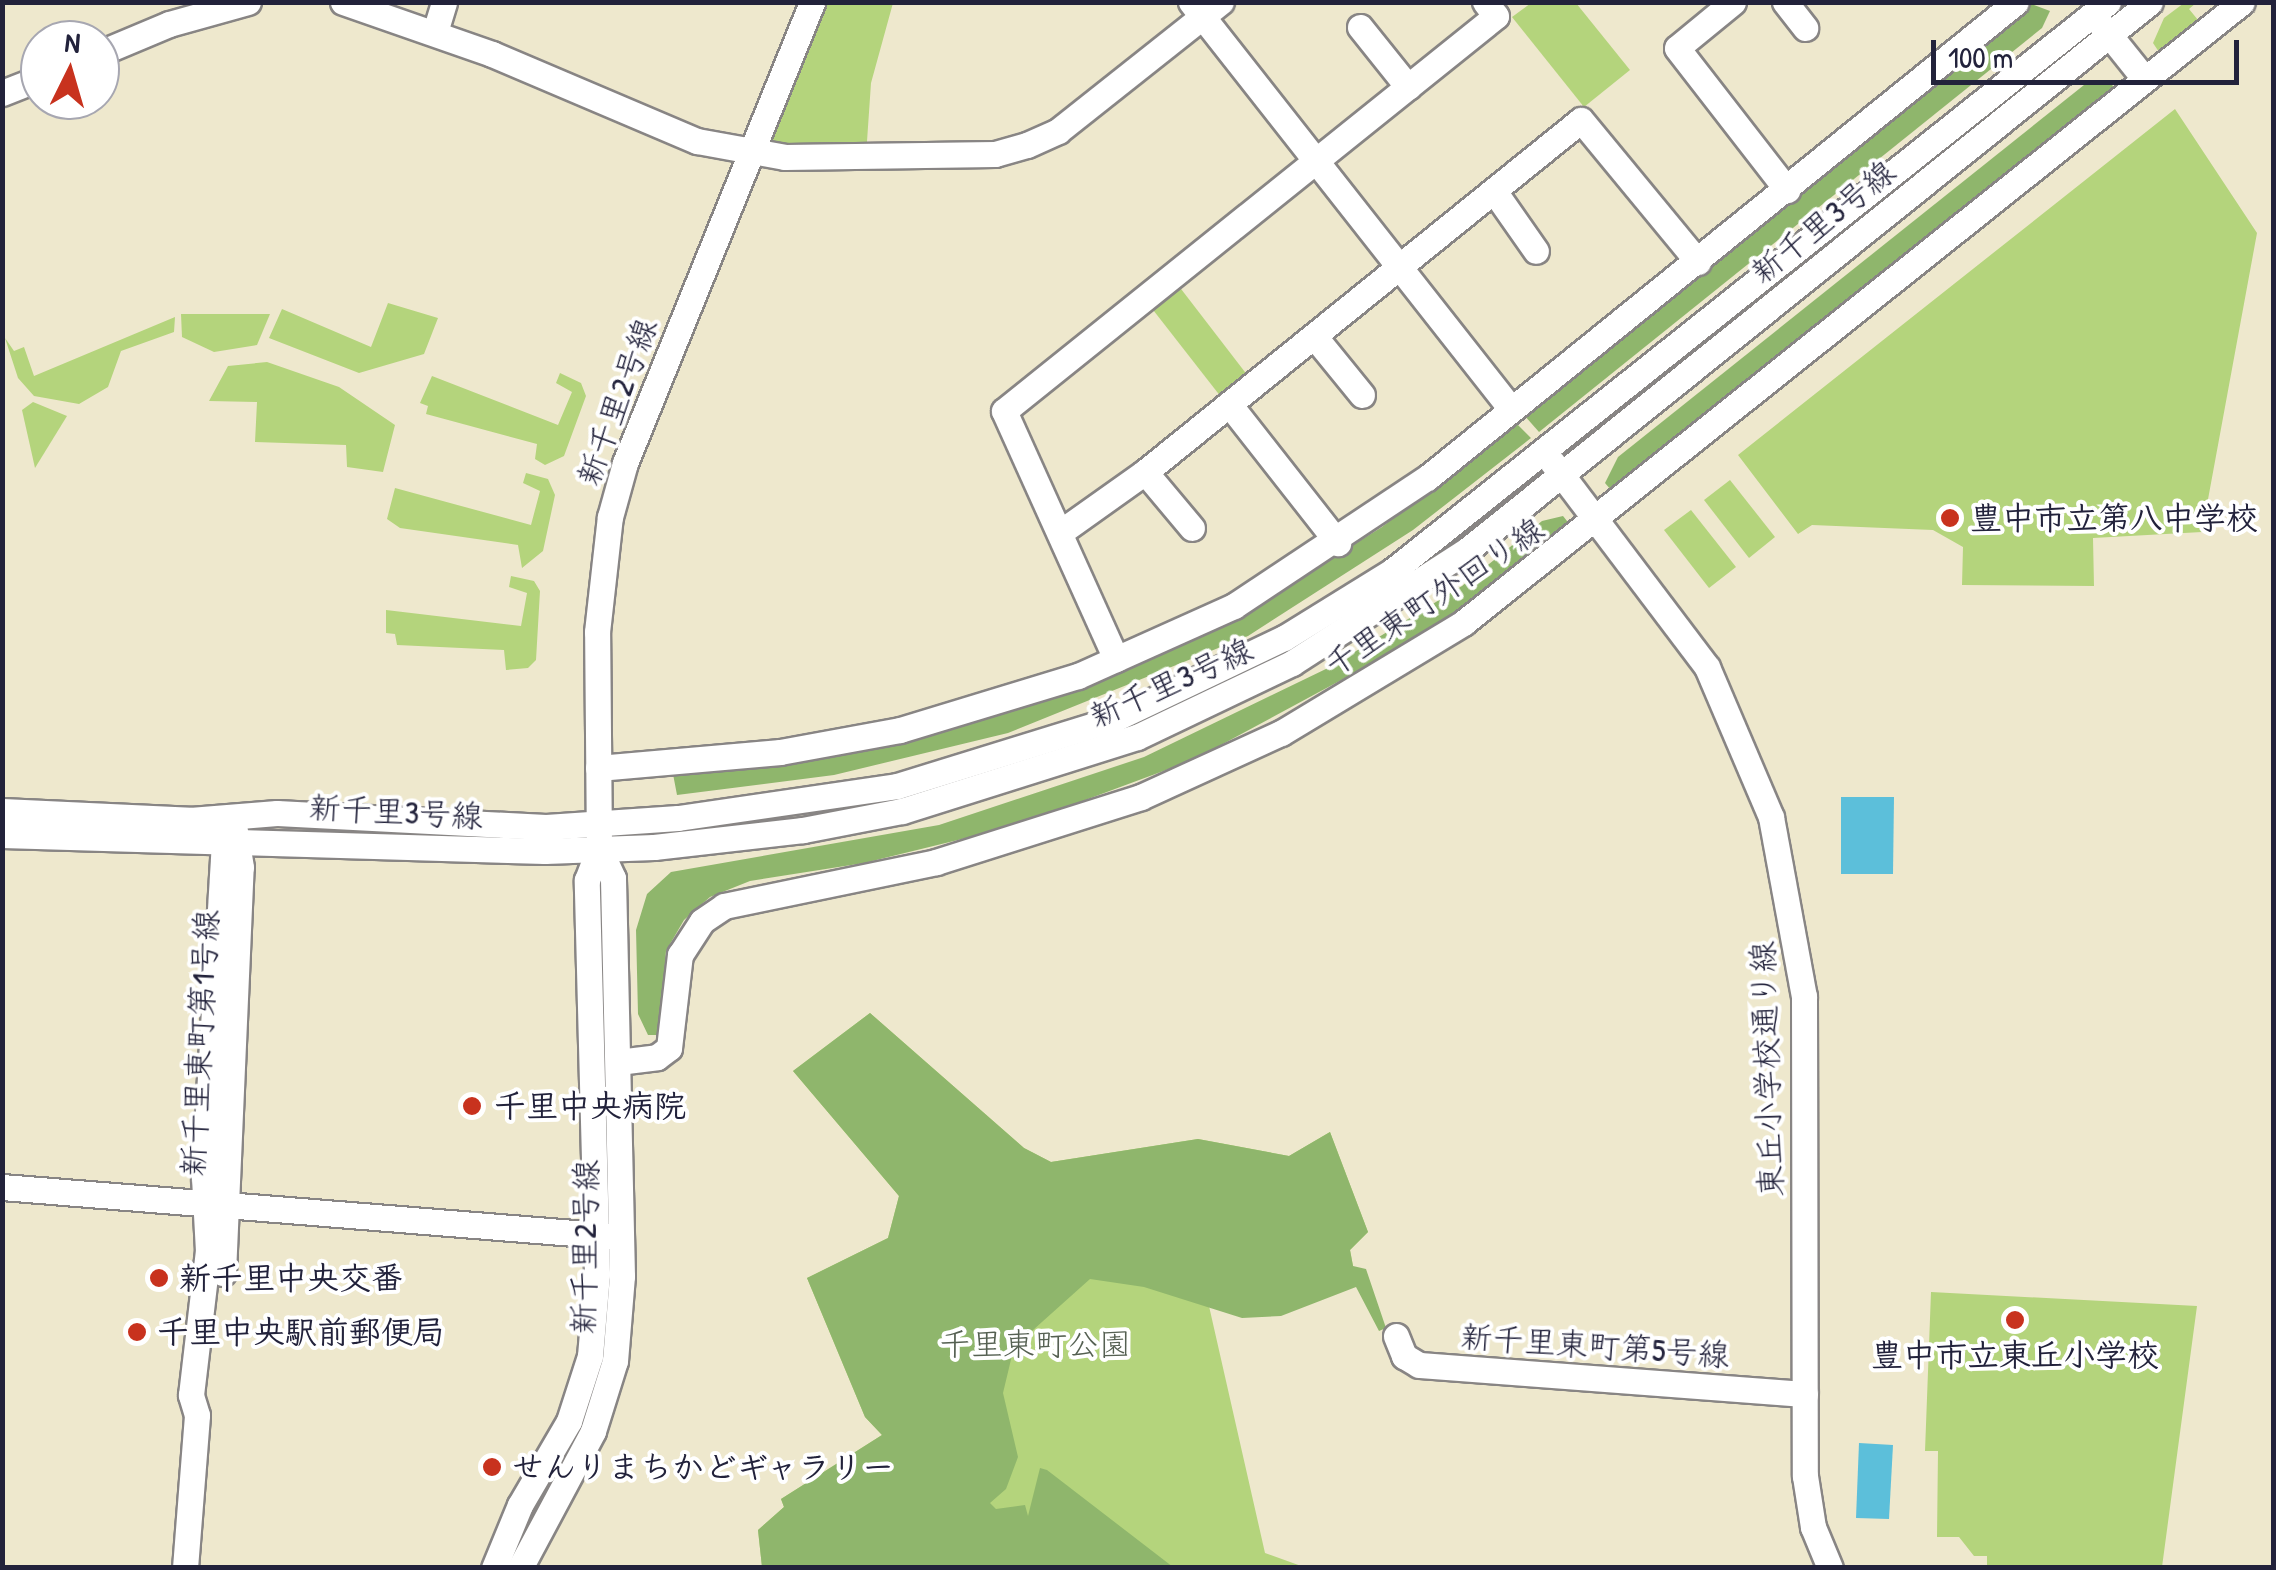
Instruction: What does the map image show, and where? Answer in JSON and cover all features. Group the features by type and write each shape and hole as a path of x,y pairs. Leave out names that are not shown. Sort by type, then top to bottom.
{"street":[{"path":"120,41 166,13 248,2"},
{"path":"343,2 435,32 697,141 749,154 995,154 1027,145 1058,131 1206,7 1315,159 1511,409"},
{"path":"435,32 444,2"},
{"name":"新千里2号線","path":"494,1568 582,1384 609,1236 587,880 599,836 597,632 610,517 625,463 812,2"},
{"path":"1116,659 1062,531 1004,411 1496,16 1485,2"},
{"path":"1733,2 1676,48 1786,190"},
{"path":"1785,2 1805,28"},
{"path":"598,768 780,752 900,730 1116,659 1234,606 1338,543 1698,262 2016,2"},
{"name":"新千里3号線","path":"2,835 230,832 599,836 850,796 994,761 1116,718 1284,638 1392,572 1554,464 2150,2"},
{"path":"2094,6 2109,35 2142,77"},
{"name":"新千里3号線","path":"1554,464 2094,6"},
{"name":"千里東町外回り線","path":"618,1062 657,1057 669,1048 680,955 702,921 724,906 992,847 1212,766 1414,654 1600,518 2142,77 2237,6"},
{"path":"1360,27 1408,87"},
{"path":"1062,531 1145,472 1582,120 1698,262"},
{"path":"1494,191 1536,251"},
{"path":"1314,336 1362,394"},
{"path":"1229,404 1338,543"},
{"name":"東丘小学校通り線","path":"1554,464 1600,518 1707,667 1771,818 1791,899 1806,1042 1808,1498 1830,1568"},
{"path":"1145,472 1192,528"},
{"name":"新千里3号線","path":"2,811 230,832"},
{"name":"新千里東町第1号線","path":"230,832 215,1202 609,1236"},
{"name":"新千里2号線","path":"520,1568 609,1386 609,1236 618,1062 612,878 599,836"},
{"path":"2,1187 215,1202 217,1342 197,1415 185,1568"},
{"name":"新千里東町第5号線","path":"1396,1336 1404,1356 1419,1365 1805,1394"}],"green space":[{"path":"812,3 893,3 871,83 866,156 749,154"},
{"path":"1531,3 1576,3 1630,70 1584,107 1512,17"},
{"path":"2029,3 2050,11 2042,28 1539,432 1524,415"},
{"path":"2184,3 2196,3 2189,9 2198,20 2159,52 2153,43 2164,18"},
{"path":"2060,54 2063,59 1594,432 1595,426"},
{"path":"2107,80 2115,88 1611,490 1605,483 1618,457 2084,85"},
{"path":"2175,109 2257,233 2202,532 2093,538 2094,586 1962,585 1963,547 1933,530 1812,525 1798,534 1738,455"},
{"path":"1178,285 1248,376 1221,397 1150,306"},
{"path":"388,303 438,318 424,354 359,373 269,338 282,309 371,347"},
{"path":"181,314 270,314 257,345 214,352 182,337"},
{"path":"175,317 174,332 121,351 108,387 79,404 34,396 18,378 5,338 14,351 24,347 34,376"},
{"path":"267,362 339,387 395,425 383,472 347,467 346,445 255,442 257,402 209,401 228,366"},
{"path":"560,373 581,383 586,396 564,456 545,465 535,459 537,444 426,414 428,406 420,403 432,376 558,425 572,392 556,383"},
{"path":"33,402 67,416 35,468 22,410"},
{"path":"1515,422 1531,438 1413,530 1248,636 1008,733 834,775 677,795 673,774 1144,658 1276,593 1382,527"},
{"path":"526,473 548,479 555,495 543,551 522,568 518,545 400,528 387,519 395,488 531,525 540,491 523,483"},
{"path":"1730,480 1775,537 1749,558 1704,500"},
{"path":"1691,510 1736,567 1709,588 1664,530"},
{"path":"1563,516 1571,526 1421,637 1193,760 1015,826 864,863 750,881 710,897 684,920 666,951 659,1035 648,1035 638,1014 636,930 647,894 671,872 939,825 1144,757 1330,667 1462,586 1542,521"},
{"path":"511,576 534,581 540,591 536,660 528,668 506,670 504,650 397,645 395,634 386,633 386,610 521,626 527,593 509,587"},
{"name":"千里東町公園","path":"870,1013 1024,1148 1051,1162 1198,1139 1289,1156 1330,1132 1368,1232 1350,1250 1353,1266 1204,1284 1265,1553 1304,1567 762,1567 758,1530 784,1507 781,1499 882,1435 865,1417 807,1278 888,1238 899,1196 793,1071"},
{"name":"千里東町公園","path":"870,1013 1024,1148 1051,1162 1198,1139 1289,1156 1330,1132 1368,1232 1350,1250 1353,1266 1366,1269 1386,1328 1379,1331 1356,1287 1281,1316 1242,1318 1144,1287 1090,1279 1014,1347 1003,1393 1018,1457 1006,1489 990,1503 996,1509 1025,1505 1028,1516 1040,1468 1047,1470 1173,1567 762,1567 758,1530 784,1507 781,1499 882,1435 865,1417 807,1278 888,1238 899,1196 793,1071"},
{"path":"1931,1292 2197,1306 2162,1567 1987,1567 1987,1556 1974,1556 1959,1537 1937,1537 1938,1451 1925,1451"}],"water":[{"path":"1841,797 1894,797 1893,874 1841,874"},
{"path":"1859,1443 1893,1445 1889,1519 1856,1518"}],"place":[{"name":"豊中市立第八中学校","path":"1950,518"},
{"name":"千里中央病院","path":"472,1106"},
{"name":"新千里中央交番","path":"159,1278"},
{"name":"豊中市立東丘小学校","path":"2015,1320"},
{"name":"千里中央駅前郵便局","path":"137,1332"},
{"name":"せんりまちかどギャラリー","path":"492,1467"}]}
